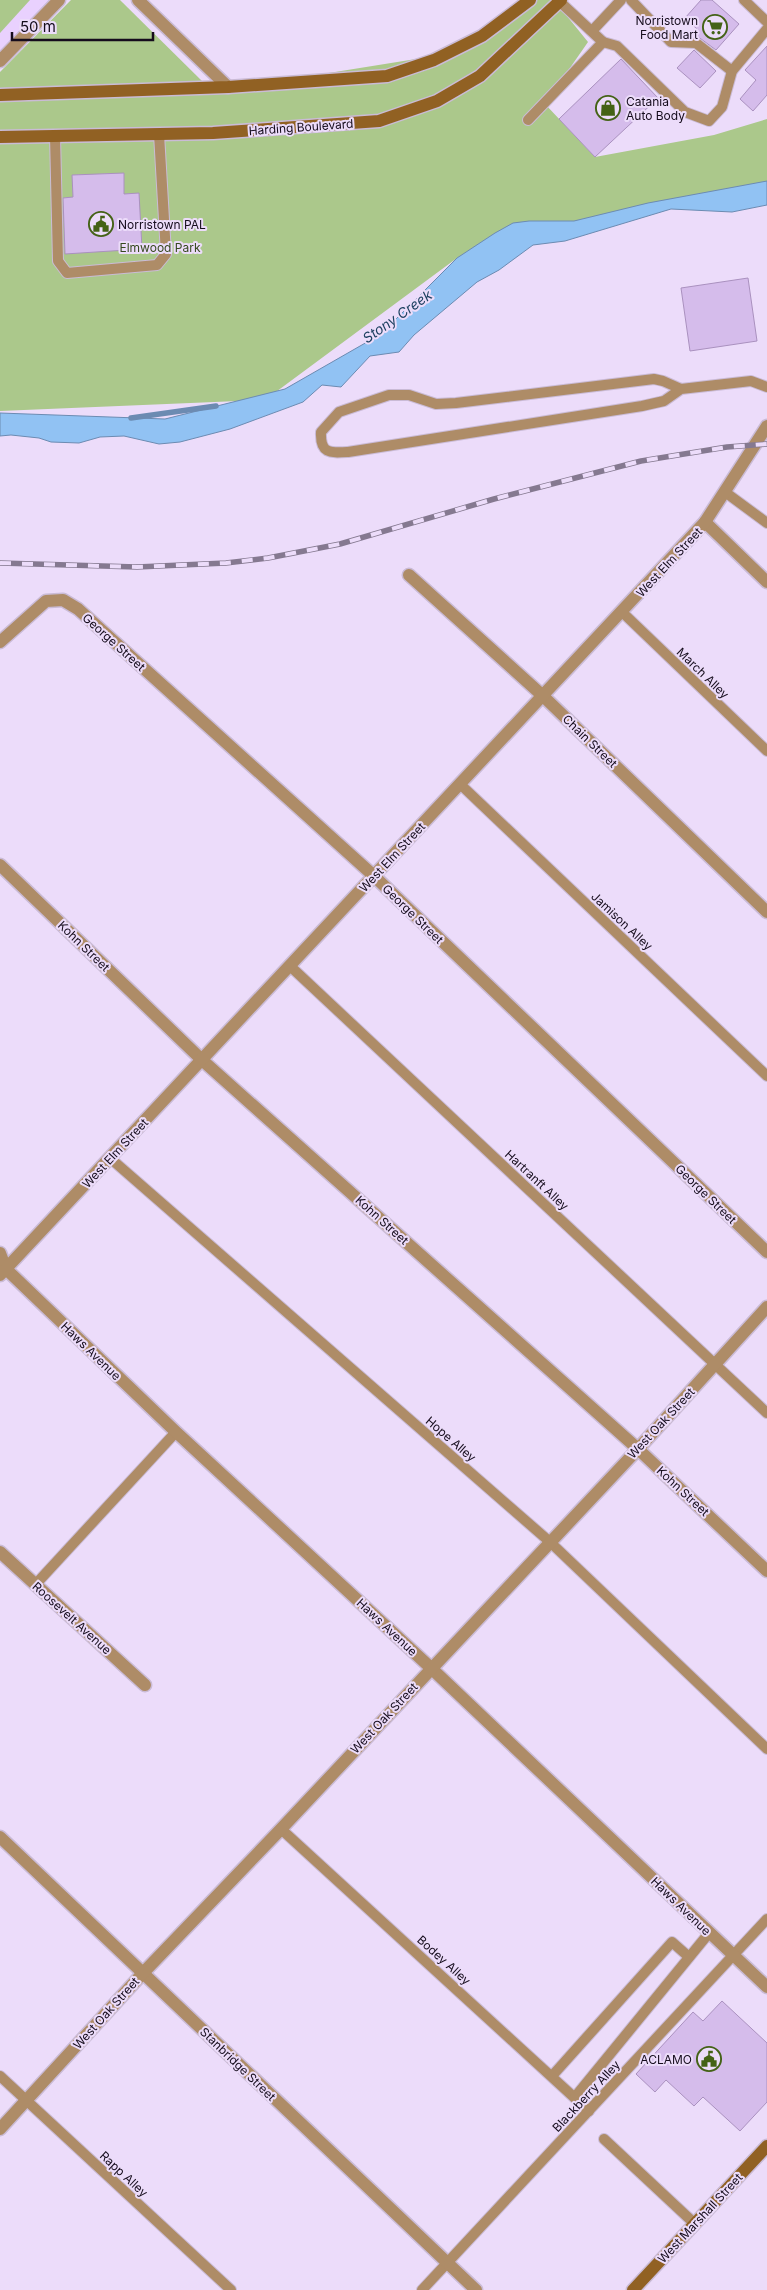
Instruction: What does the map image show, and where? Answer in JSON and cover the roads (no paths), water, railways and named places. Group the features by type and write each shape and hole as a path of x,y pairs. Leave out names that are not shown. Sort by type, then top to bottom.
{"street":[{"path":"0,61 59,0"},
{"path":"138,0 228,87"},
{"path":"0,95 228,87 387,76 434,60 482,36 530,0"},
{"name":"Harding Boulevard","path":"0,137 213,132 379,121 437,101 480,76 560,0"},
{"name":"West Elm Street","path":"2,1271 706,522 767,426"},
{"path":"706,522 767,582"},
{"name":"Chain Street","path":"409,575 543,696 767,912"},
{"name":"George Street","path":"0,642 46,601 63,600 78,609 374,876 767,1252"},
{"name":"Kohn Street","path":"0,865 202,1060 638,1448 767,1571"},
{"name":"Haws Avenue","path":"0,1253 2,1271 431,1668 767,1987"},
{"name":"West Oak Street","path":"0,2129 143,1973 281,1829 638,1448 767,1307"},
{"name":"Roosevelt Avenue","path":"0,1552 145,1685"},
{"name":"Stanbridge Street","path":"0,1837 476,2290"},
{"name":"West Marshall Street","path":"633,2290 767,2146"}],"lane":[{"path":"560,0 603,42 617,46 685,112 709,121 722,107 732,71 767,29"},
{"path":"592,31 621,0"},
{"path":"631,0 671,42 696,43 732,71"},
{"path":"744,0 767,22"},
{"path":"528,120 603,42"},
{"path":"55,136 58,261 67,273 157,265 166,254 159,134"},
{"path":"681,389 663,380 654,379 456,403 436,404 410,395 389,395 339,412 321,432 320,443 324,449 332,452 348,452 642,406 664,400 681,389 751,381 767,387"},
{"path":"725,492 767,523"},
{"name":"March Alley","path":"622,612 767,751"},
{"name":"Jamison Alley","path":"460,784 767,1076"},
{"name":"Hartranft Alley","path":"290,966 767,1413"},
{"name":"Hope Alley","path":"110,1158 550,1542 767,1749"},
{"path":"35,1585 176,1432"},
{"name":"Bodey Alley","path":"281,1829 589,2111"},
{"name":"Blackberry Alley","path":"422,2290 767,1919"},
{"path":"575,2097 709,1933"},
{"path":"552,2076 672,1942 689,1956"},
{"name":"Rapp Alley","path":"0,2076 231,2290"},
{"path":"604,2139 695,2224"}],"water":[{"path":"767,181 767,205 732,212 671,209 565,241 533,245 499,270 477,282 414,335 399,352 370,356 341,387 322,385 303,402 230,429 180,442 159,444 124,436 100,437 79,443 51,442 39,438 11,435 0,436 0,413 165,419 285,389 381,334 457,258 513,223 574,221 648,203"}],"waterway":[{"name":"Stony Creek","path":"131,418 216,406"}],"railway":[{"path":"0,563 137,567 226,563 268,558 340,544 494,499 641,461 727,447 767,444"}],"place":[{"name":"Norristown Food Mart","path":"715,27"},
{"name":"Catania Auto Body","path":"608,108"},
{"name":"Norristown PAL","path":"101,224"},
{"name":"ACLAMO","path":"709,2059"}],"park label":[{"name":"Elmwood Park","path":"160,247"}]}
